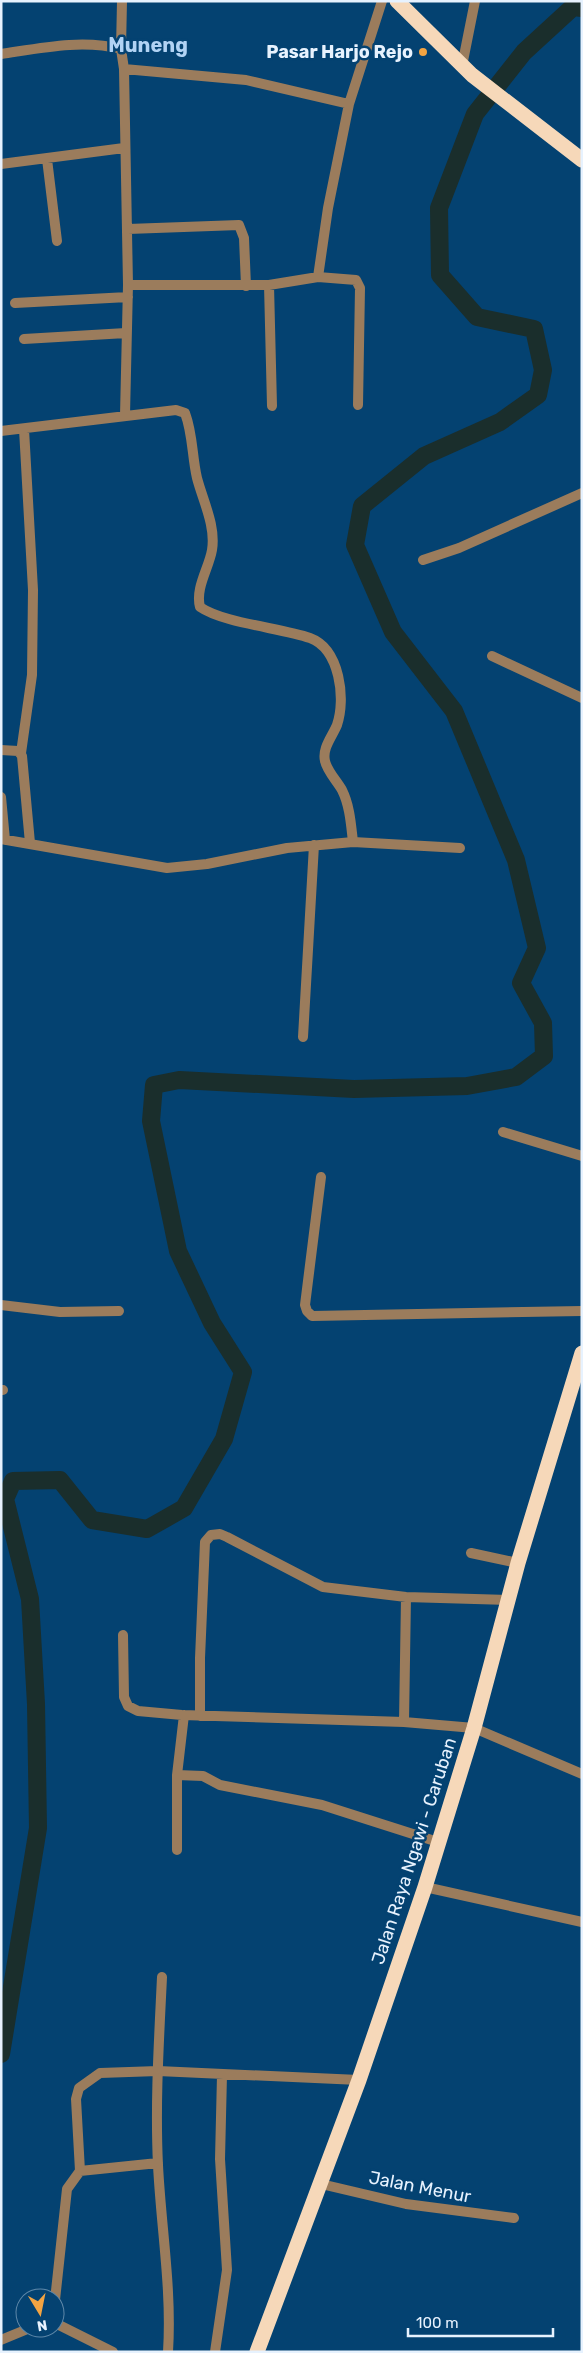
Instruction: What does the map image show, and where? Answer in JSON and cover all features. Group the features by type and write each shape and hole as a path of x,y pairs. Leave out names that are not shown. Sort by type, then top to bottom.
{"highway":[{"path":"397,1 467,70 582,160"},
{"name":"Jalan Raya Ngawi - Caruban","path":"257,2352 359,2080 425,1887 474,1728 518,1563 582,1353"}],"street":[{"path":"122,1 121,49 124,69 124,148 128,229 125,415"},
{"path":"318,277 328,208 350,104 382,1"},
{"path":"467,70 476,1"},
{"path":"1,54 79,44 101,44 121,49"},
{"path":"124,69 246,80 350,104"},
{"path":"1,164 124,148"},
{"path":"47,158 57,242"},
{"path":"128,229 239,225 244,238 246,286"},
{"path":"128,285 246,286 269,285 318,277 350,278 356,280 360,288 358,405"},
{"path":"269,285 272,406"},
{"path":"15,303 128,297"},
{"path":"24,339 126,333"},
{"path":"1,431 176,410 185,413 197,478 210,522 212,542 212,550 199,597 200,607 234,619 312,639 327,650 334,665 339,687 340,707 337,724 324,754 325,763 345,796 353,842"},
{"path":"24,428 33,590 32,675 21,753 30,843"},
{"path":"423,560 459,548 582,493"},
{"path":"492,656 582,698"},
{"path":"1,750 21,753"},
{"path":"1,797 3,839 124,862 168,868 207,864 250,854 314,845 353,842 460,848"},
{"path":"304,1037 314,845"},
{"path":"503,1132 582,1156"},
{"path":"321,1177 305,1305 306,1311 312,1316 582,1311"},
{"path":"1,1305 60,1312 118,1311"},
{"path":"200,1716 200,1658 205,1542 211,1535 220,1534 227,1537 323,1587 406,1597 509,1600"},
{"path":"471,1553 518,1563"},
{"path":"404,1722 406,1597"},
{"path":"123,1635 124,1697 128,1706 138,1710 200,1716 404,1722 474,1728 582,1774"},
{"path":"177,1850 177,1775 184,1715"},
{"path":"177,1775 203,1776 220,1785 322,1805 363,1816 438,1842"},
{"path":"425,1887 582,1922"},
{"path":"162,1978 158,2071 158,2163 168,2294 168,2352"},
{"path":"56,2288 67,2189 80,2170 76,2099 79,2088 100,2073 158,2071 222,2076 359,2080"},
{"path":"215,2352 228,2270 220,2159 222,2076"},
{"path":"80,2170 158,2163"},
{"name":"Jalan Menur","path":"321,2184 406,2204 514,2218"},
{"path":"65,2328 113,2352"},
{"path":"1,2340 15,2334"}],"waterway":[{"path":"1,2054 38,1828 36,1704 30,1599 5,1499 13,1481 60,1480 92,1520 147,1529 184,1508 224,1439 243,1372 212,1323 178,1251 151,1121 154,1085 179,1080 354,1089 467,1086 516,1077 544,1056 543,1023 521,983 537,948 516,860 454,711 393,632 355,545 362,506 424,456 500,422 538,395 543,370 534,329 477,317 440,275 439,208 475,114 524,52 573,7 582,8"}],"place":[{"name":"Pasar Harjo Rejo","path":"423,52"}],"district":[{"name":"Muneng","path":"148,45"}]}
